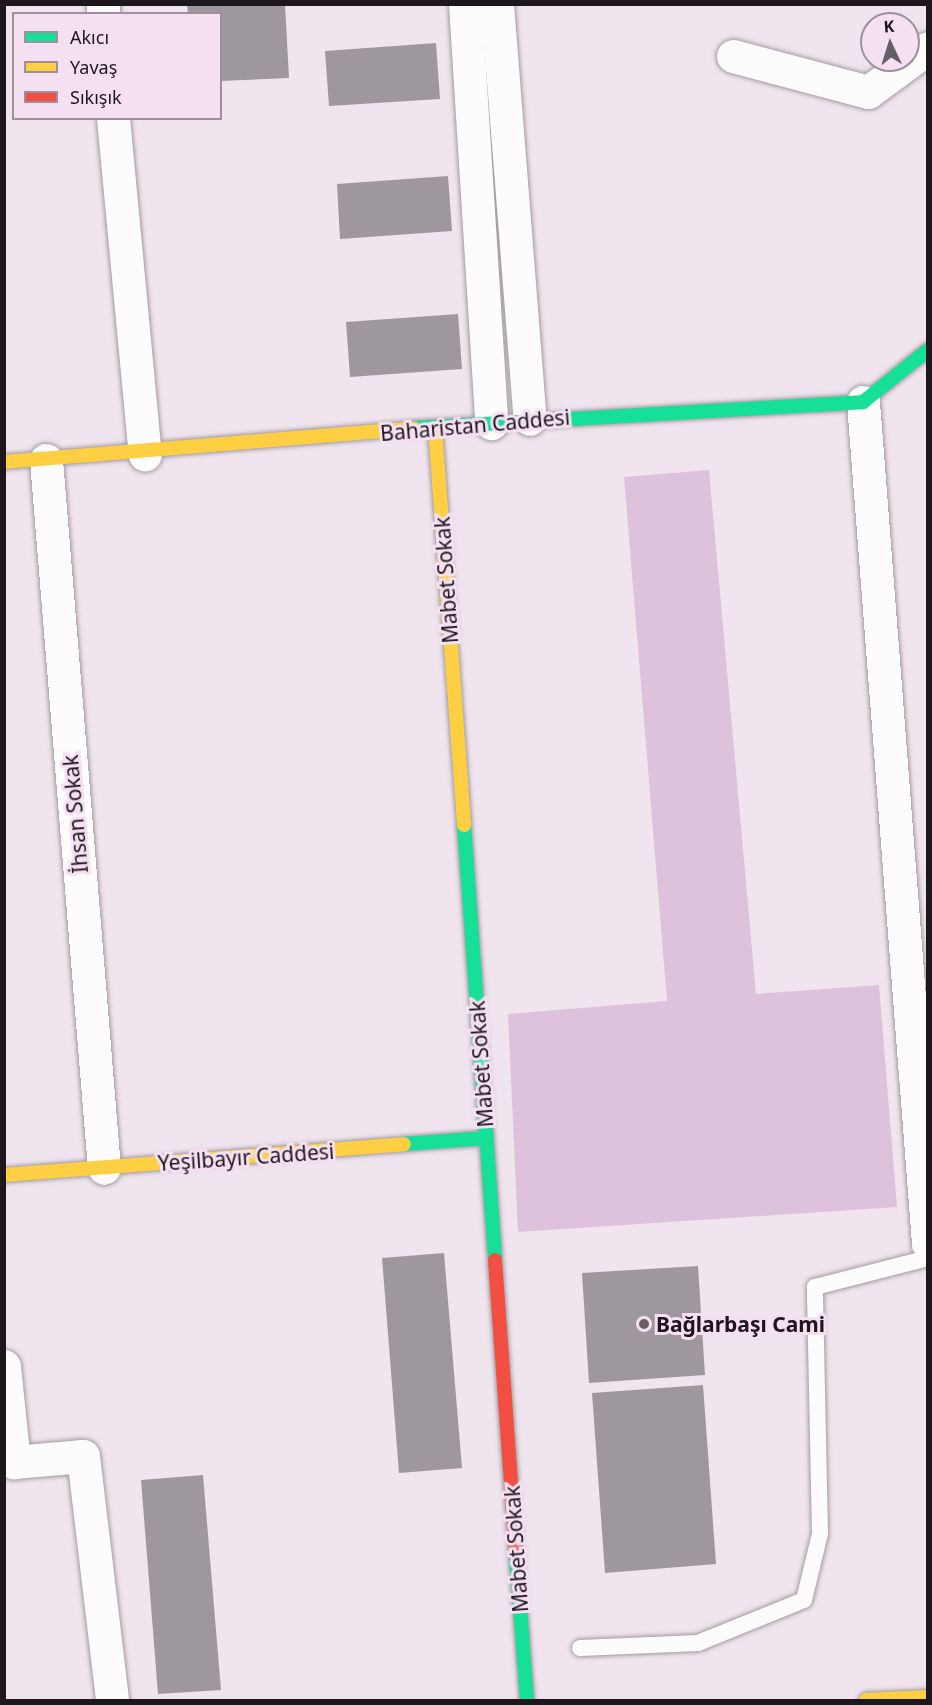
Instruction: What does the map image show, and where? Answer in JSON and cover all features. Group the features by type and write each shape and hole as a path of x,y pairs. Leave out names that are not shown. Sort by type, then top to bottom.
{"street":[{"path":"465,4 491,423"},
{"path":"497,4 530,419"},
{"path":"733,56 868,92 927,48"},
{"path":"113,120 145,453"},
{"path":"927,350 863,402 918,979 927,1243"},
{"name":"Baharistan Caddesi","path":"4,462 145,453 530,419 863,402"},
{"name":"Mabet Sokak","path":"435,428 527,1701"},
{"name":"İhsan Sokak","path":"46,460 104,1168"},
{"name":"Yeşilbayır Caddesi","path":"4,1175 487,1138"},
{"path":"4,1366 14,1462 83,1456 112,1701"},
{"path":"866,1701 927,1697"}],"lane":[{"path":"580,1648 698,1643 804,1600 820,1534 815,1287 927,1258"}],"shaded area":[{"path":"709,470 756,994 879,985 897,1207 518,1232 508,1014 667,1001 624,477"}],"building":[{"path":"187,4 285,4 289,78 222,81 222,12 188,12"},
{"path":"436,43 440,99 329,106 325,51"},
{"path":"448,176 452,231 340,239 337,184"},
{"path":"458,314 462,369 350,377 346,322"},
{"path":"444,1253 462,1468 399,1473 382,1258"},
{"name":"Bağlarbaşı Cami","path":"698,1266 705,1375 589,1383 582,1273"},
{"path":"703,1385 716,1564 605,1573 592,1393"},
{"path":"203,1475 221,1690 158,1694 141,1480"}],"traffic: fast":[{"path":"414,428 863,402 928,350"},
{"path":"464,825 495,1260"},
{"path":"404,1144 487,1138"},
{"path":"516,1554 527,1700"}],"traffic: slow":[{"path":"4,462 414,428"},
{"path":"435,428 464,825"},
{"path":"4,1175 404,1144"},
{"path":"866,1700 928,1697"}],"traffic: jam":[{"path":"495,1260 516,1554"}],"place":[{"name":"Bağlarbaşı Cami","path":"644,1324"}]}
